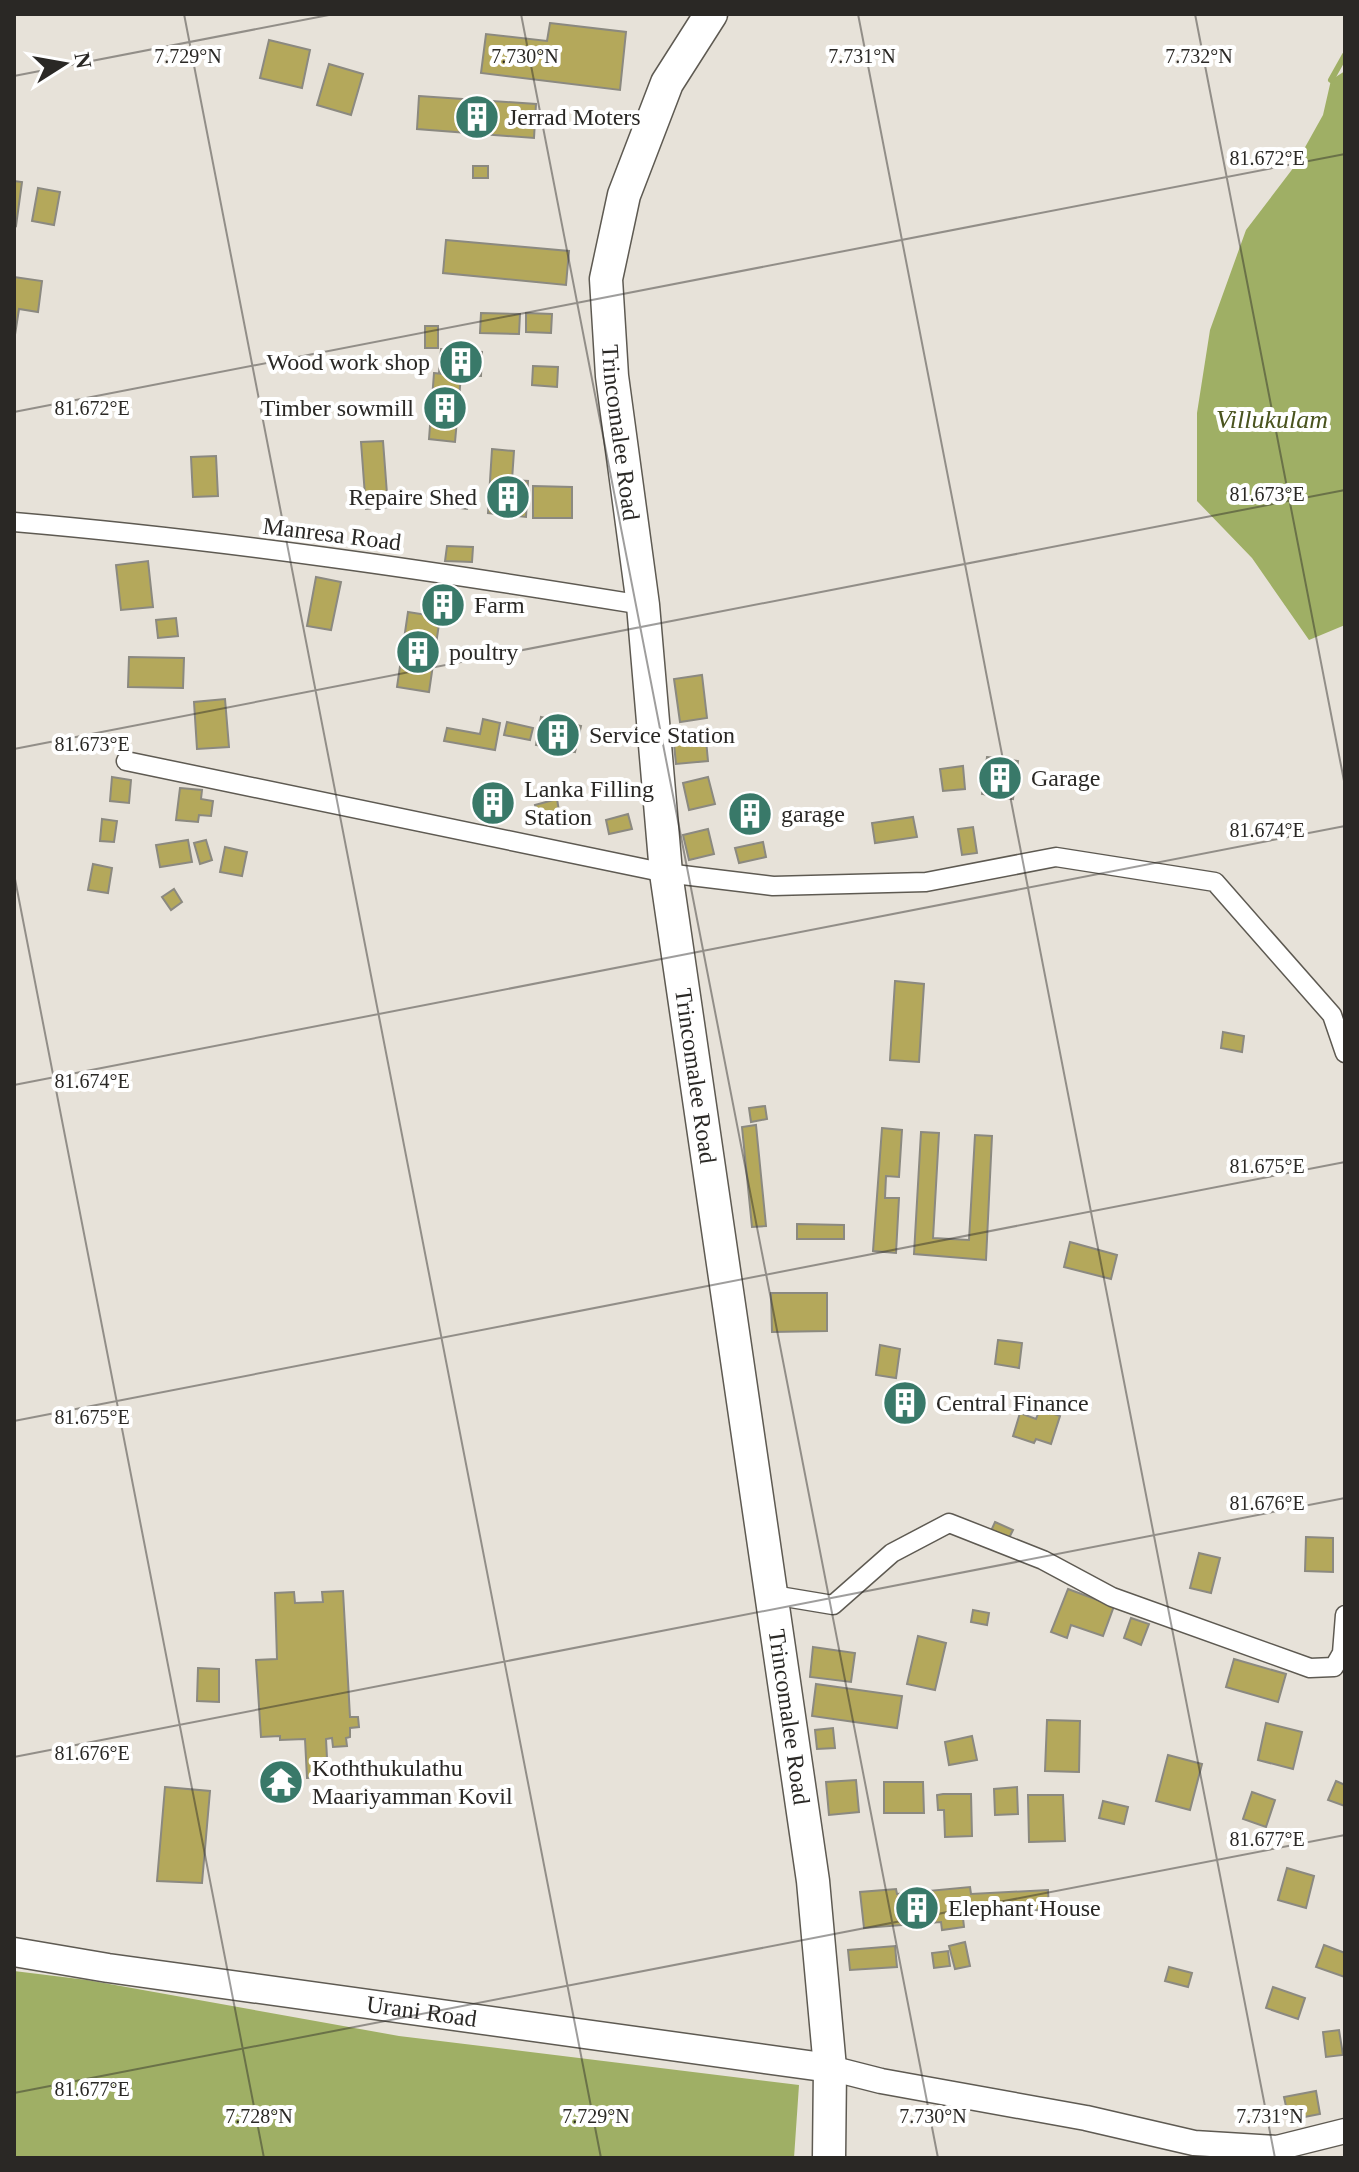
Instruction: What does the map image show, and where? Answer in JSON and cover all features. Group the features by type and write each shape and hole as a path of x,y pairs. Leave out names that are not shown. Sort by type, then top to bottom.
{"highway":[{"name":"Trincomalee Road","path":"711,14 667,83 624,195 606,279 612,376 643,605 666,873 813,1881 830,2068 829,2158"}],"main road":[{"name":"Urani Road","path":"14,1952 108,1968 830,2068"},
{"path":"830,2068 881,2081 1086,2118 1194,2143 1277,2148 1345,2131"}],"street":[{"name":"Manresa Road","path":"14,522 113,531 429,570 643,605"},
{"path":"126,761 666,873 773,886 926,882 1056,857 1215,882 1332,1015 1345,1053"},
{"path":"773,1595 833,1605 892,1553 949,1523 1043,1560 1112,1597 1310,1668 1334,1667 1342,1653 1345,1615"}],"water":[{"name":"Villukulam","path":"1345,71 1345,625 1309,640 1252,558 1197,501 1197,413 1210,330 1246,230 1294,167 1323,115 1331,80"},
{"path":"14,1971 87,1980 399,2036 799,2085 794,2158 14,2158"}],"building":[{"path":"550,23 626,32 620,90 481,73 486,34 547,41"},
{"path":"269,40 310,50 302,88 260,78"},
{"path":"329,64 363,74 351,115 317,105"},
{"name":"Jerrad Moters","path":"419,96 536,104 534,138 417,129"},
{"path":"473,166 488,166 488,178 473,178"},
{"path":"14,181 22,182 16,226 14,225"},
{"path":"38,188 60,192 54,225 32,221"},
{"path":"446,240 569,251 566,285 443,273"},
{"path":"14,277 42,281 38,312 19,309 14,341"},
{"path":"481,313 520,314 519,334 480,333"},
{"path":"526,313 552,314 551,333 526,332"},
{"path":"425,326 438,326 438,348 425,348"},
{"name":"Wood work shop","path":"441,349 482,352 481,376 439,373"},
{"path":"533,366 558,367 557,387 532,385"},
{"name":"Timber sowmill","path":"434,373 461,376 455,442 429,439"},
{"path":"383,441 388,507 366,509 361,442"},
{"name":"Repaire Shed","path":"492,449 514,451 512,480 528,481 526,517 488,513"},
{"path":"216,456 218,496 193,497 191,457"},
{"path":"533,486 572,487 572,518 533,518"},
{"path":"454,496 469,499 467,509 452,507"},
{"path":"447,546 473,547 472,562 445,561"},
{"path":"148,561 153,607 121,610 116,565"},
{"path":"316,577 341,582 331,630 307,626"},
{"name":"Farm","path":"433,597 454,601 452,613 431,609"},
{"name":"poultry","path":"408,612 440,617 429,692 397,687"},
{"path":"176,618 178,636 158,638 156,620"},
{"path":"129,657 184,658 183,688 128,687"},
{"path":"702,675 707,718 680,722 674,679"},
{"path":"225,699 229,747 197,749 194,702"},
{"name":"Service Station","path":"541,717 581,726 575,752 536,745"},
{"path":"483,719 500,723 495,750 444,741 447,728 480,734"},
{"name":"Service Station","path":"507,722 533,728 530,740 504,735"},
{"path":"706,740 708,761 676,764 674,744"},
{"name":"Garage","path":"987,757 1018,761 1013,799 982,794"},
{"path":"963,766 965,789 943,791 940,769"},
{"path":"112,777 131,780 129,803 110,801"},
{"path":"708,777 715,804 689,810 683,783"},
{"path":"180,788 202,790 201,799 213,801 211,816 199,815 198,822 176,820"},
{"name":"Lanka Filling Station","path":"502,793 505,808 483,813 480,798"},
{"name":"Lanka Filling Station","path":"557,799 559,811 538,817 535,805"},
{"name":"garage","path":"761,800 766,821 738,827 734,806"},
{"name":"Lanka Filling Station","path":"628,814 632,829 609,834 606,820"},
{"path":"913,817 917,837 875,843 872,823"},
{"path":"102,819 117,821 114,842 100,841"},
{"path":"973,827 977,853 962,855 958,829"},
{"path":"708,829 714,854 689,860 683,835"},
{"path":"188,840 192,862 160,867 156,845"},
{"path":"206,840 212,860 200,864 194,843"},
{"path":"763,842 766,857 739,863 735,848"},
{"path":"225,847 247,852 242,876 220,872"},
{"path":"93,864 112,868 108,893 88,890"},
{"path":"174,889 182,902 171,910 162,897"},
{"path":"895,981 924,984 919,1062 890,1060"},
{"path":"1223,1032 1244,1036 1242,1052 1221,1048"},
{"path":"765,1106 767,1119 751,1122 749,1108"},
{"path":"756,1125 766,1226 752,1227 742,1127"},
{"path":"882,1128 902,1130 899,1177 886,1176 885,1198 899,1198 896,1253 873,1251"},
{"path":"921,1132 939,1133 933,1238 969,1240 975,1135 992,1136 986,1260 914,1254"},
{"path":"797,1224 844,1225 844,1239 797,1239"},
{"path":"1070,1242 1117,1255 1111,1279 1064,1267"},
{"path":"771,1293 827,1293 827,1331 772,1332"},
{"path":"998,1340 1022,1343 1019,1368 995,1364"},
{"path":"880,1345 900,1349 896,1378 876,1375"},
{"name":"Central Finance","path":"900,1387 916,1390 911,1419 895,1417"},
{"path":"1040,1409 1060,1416 1051,1444 1036,1439 1034,1443 1013,1436 1020,1413 1036,1419"},
{"path":"995,1522 1013,1530 1009,1538 991,1531"},
{"path":"1306,1537 1333,1538 1333,1572 1305,1571"},
{"path":"1199,1553 1220,1558 1211,1593 1190,1588"},
{"path":"1068,1589 1114,1606 1103,1636 1071,1625 1067,1638 1051,1632"},
{"path":"343,1591 350,1717 358,1717 359,1727 350,1728 347,1746 333,1747 332,1738 326,1739 328,1777 307,1778 305,1739 261,1737 256,1660 277,1659 275,1593 294,1592 295,1603 323,1602 322,1592"},
{"path":"973,1610 989,1613 987,1625 971,1622"},
{"path":"1131,1618 1149,1624 1141,1645 1124,1638"},
{"path":"918,1636 946,1643 935,1690 907,1684"},
{"path":"813,1647 855,1653 851,1682 810,1677"},
{"path":"1234,1659 1286,1674 1278,1702 1226,1687"},
{"path":"198,1668 219,1669 219,1702 197,1701"},
{"path":"816,1684 902,1696 897,1728 812,1716"},
{"path":"1047,1720 1080,1721 1079,1772 1045,1771"},
{"path":"1266,1723 1302,1732 1293,1769 1258,1760"},
{"path":"833,1728 835,1748 817,1749 815,1730"},
{"path":"972,1736 977,1760 949,1765 945,1742"},
{"path":"1168,1755 1202,1764 1190,1810 1156,1801"},
{"path":"856,1780 859,1812 829,1815 826,1782"},
{"path":"1336,1781 1345,1785 1345,1806 1328,1800"},
{"path":"884,1782 923,1782 924,1813 884,1813"},
{"path":"165,1787 210,1791 202,1883 157,1881"},
{"path":"1017,1787 1018,1814 995,1815 994,1789"},
{"path":"1252,1792 1275,1800 1266,1827 1243,1819"},
{"path":"971,1794 972,1836 945,1837 944,1810 938,1810 937,1795"},
{"path":"1028,1795 1063,1795 1065,1841 1029,1842"},
{"path":"1103,1801 1128,1807 1124,1824 1099,1818"},
{"path":"1287,1868 1314,1876 1306,1908 1278,1900"},
{"name":"Elephant House","path":"970,1887 971,1894 1048,1890 1049,1909 998,1913 998,1905 972,1907 973,1917 963,1918 964,1927 942,1930 941,1922 864,1928 860,1892 896,1889 897,1894"},
{"path":"965,1942 970,1966 955,1969 949,1946"},
{"path":"1324,1945 1345,1953 1345,1977 1316,1967"},
{"path":"895,1946 897,1967 850,1970 848,1950"},
{"path":"948,1951 950,1966 934,1968 932,1953"},
{"path":"1169,1967 1192,1973 1188,1987 1165,1981"},
{"path":"1273,1987 1305,1998 1298,2019 1266,2008"},
{"path":"1339,2030 1343,2055 1326,2057 1323,2032"},
{"path":"1316,2091 1320,2114 1289,2120 1284,2097"}],"waterway":[{"path":"1331,80 1345,55"}],"place":[{"name":"Jerrad Moters","path":"477,117"},
{"name":"Wood work shop","path":"461,362"},
{"name":"Timber sowmill","path":"445,408"},
{"name":"Repaire Shed","path":"508,497"},
{"name":"Farm","path":"443,605"},
{"name":"poultry","path":"418,652"},
{"name":"Service Station","path":"558,735"},
{"name":"Garage","path":"1000,778"},
{"name":"Lanka Filling Station","path":"493,803"},
{"name":"garage","path":"750,814"},
{"name":"Central Finance","path":"905,1403"},
{"name":"Koththukulathu Maariyamman Kovil","path":"281,1782"},
{"name":"Elephant House","path":"917,1908"}]}
